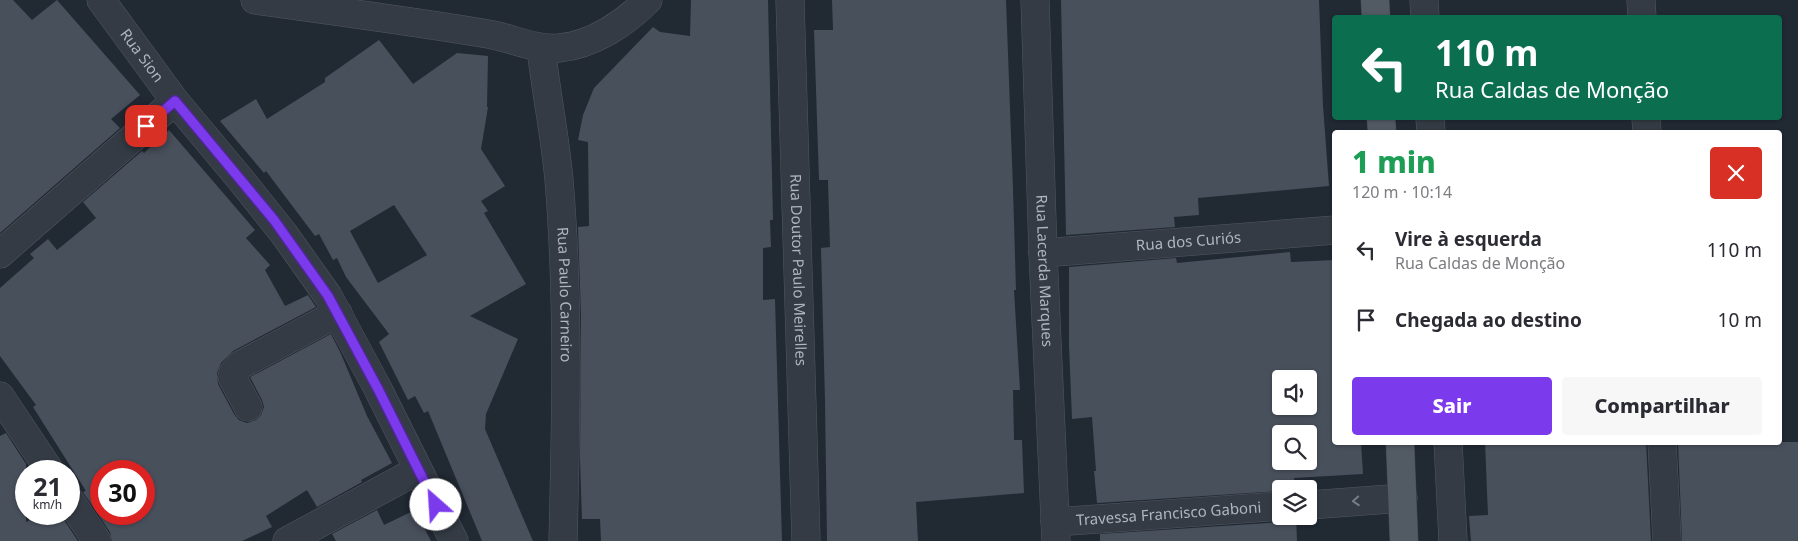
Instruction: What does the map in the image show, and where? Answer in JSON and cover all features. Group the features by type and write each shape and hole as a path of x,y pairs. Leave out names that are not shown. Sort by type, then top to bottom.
{"main road":[{"path":"1375,0 1376,15"},
{"path":"1400,445 1404,541"}],"street":[{"name":"Rua Sion","path":"101,0 175,101 242,180 284,234 328,296 378,389 454,541"},
{"path":"255,0 490,34 541,48 559,48 581,44 605,33 648,0"},
{"name":"Rua Doutor Paulo Meirelles","path":"790,0 806,541"},
{"name":"Rua Lacerda Marques","path":"1035,0 1043,253 1055,531"},
{"path":"1424,0 1425,15"},
{"path":"1641,0 1642,15"},
{"name":"Rua Paulo Carneiro","path":"541,48 558,179 566,299 566,449 563,541"},
{"path":"0,254 175,101"},
{"name":"Rua dos Curiós","path":"1043,253 1332,230"},
{"path":"248,407 232,378 235,369 240,364 338,313"},
{"path":"0,396 43,460"},
{"path":"1448,445 1453,541"},
{"path":"1662,445 1668,541"},
{"path":"287,541 418,470"},
{"path":"1317,504 1403,498"},
{"name":"Travessa Francisco Gaboni","path":"1055,531 1272,507"},
{"path":"80,516 97,541"}],"building":[{"path":"0,0 13,0 32,20 57,0 140,95 111,119 120,128 0,233"},
{"path":"691,0 768,0 773,220 770,220 771,247 763,248 763,300 775,299 782,541 601,541 600,519 582,519 580,459 581,315 578,227 589,226 588,142 578,140 583,115 594,88 653,27 660,32 690,36"},
{"path":"832,0 1006,0 1016,290 1014,290 1020,390 1013,390 1014,440 1022,440 1024,493 916,502 918,541 827,541 821,248 830,247 828,180 819,180 814,30 833,30"},
{"path":"1061,0 1319,0 1323,106 1329,186 1198,198 1199,215 1174,217 1175,227 1066,235"},
{"path":"379,40 413,84 457,53 488,56 488,107 481,149 505,186 481,201 488,211 484,213 526,284 470,316 518,339 486,414 485,429 533,541 482,541 428,411 424,413 415,396 408,400 379,342 389,334 346,277 337,258 333,260 319,234 315,236 266,171 264,173 220,121 256,99 267,119 325,82 325,78","holes":["394,205 427,255 378,283 350,231"]},
{"path":"169,130 255,230 246,238 270,265 265,270 285,306 308,295 316,307 233,351 221,363 217,373 218,384 234,414 239,420 247,423 256,420 261,415 264,407 250,377 331,334 367,416 392,463 317,507 307,490 266,516 272,527 242,541 112,541 110,532 105,525 155,525 155,460 90,460 90,502 83,492 86,491 80,481 80,460 66,460 33,407 36,405 0,356 0,288 34,258 30,254 48,239 57,250 96,218 83,202 142,151 144,153"},
{"path":"1290,252 1291,262 1332,260 1332,445 1361,445 1363,474 1272,480 1272,492 1097,503 1092,417 1072,419 1069,345 1069,267 1176,258 1177,263"},
{"path":"6,433 23,460 15,460 15,525 67,525 78,541 0,541 0,436"},
{"path":"1782,442 1798,442 1798,541 1682,541 1678,445 1782,445"},
{"path":"1485,445 1646,445 1651,541 1471,541 1469,516 1488,515"},
{"path":"377,510 384,525 415,510 431,541 336,541 332,534"},
{"path":"1272,523 1272,525 1296,525 1297,541 1100,541 1100,534"}],"route":[{"path":"146,126 175,101 242,180 284,234 328,296 378,389 436,505"}]}
